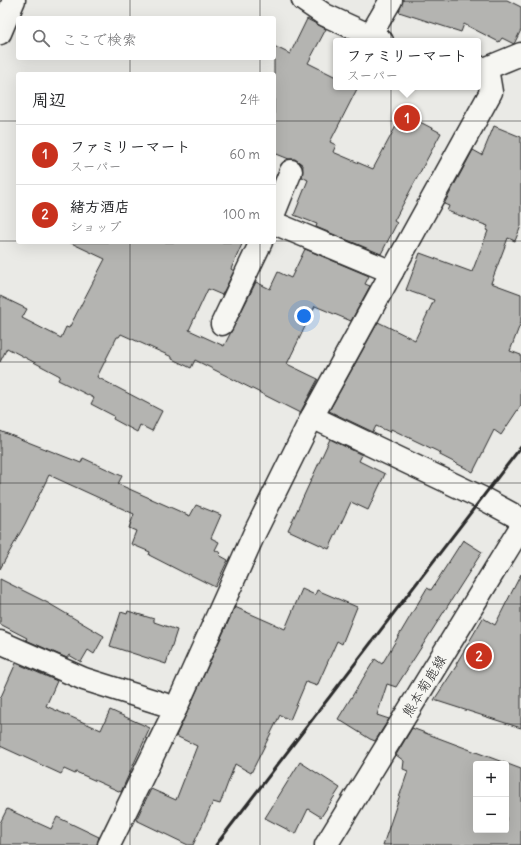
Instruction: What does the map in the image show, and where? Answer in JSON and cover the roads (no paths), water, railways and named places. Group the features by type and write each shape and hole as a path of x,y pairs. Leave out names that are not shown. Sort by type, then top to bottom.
{"street":[{"path":"0,33 14,0"},
{"path":"303,0 326,15 376,38 391,0"},
{"path":"109,845 176,708 255,532 312,417 491,92 482,68 521,54"},
{"path":"276,208 291,171"},
{"path":"276,225 392,272"},
{"path":"222,324 260,244"},
{"path":"312,417 482,498 521,519"},
{"name":"熊本菊鹿線","path":"326,845 521,527"},
{"path":"0,642 84,679 176,708"}],"railway":[{"path":"216,845 521,447"}],"place":[{"name":"ファミリーマート","path":"407,118"},
{"name":"緒方酒店","path":"479,656"}]}
